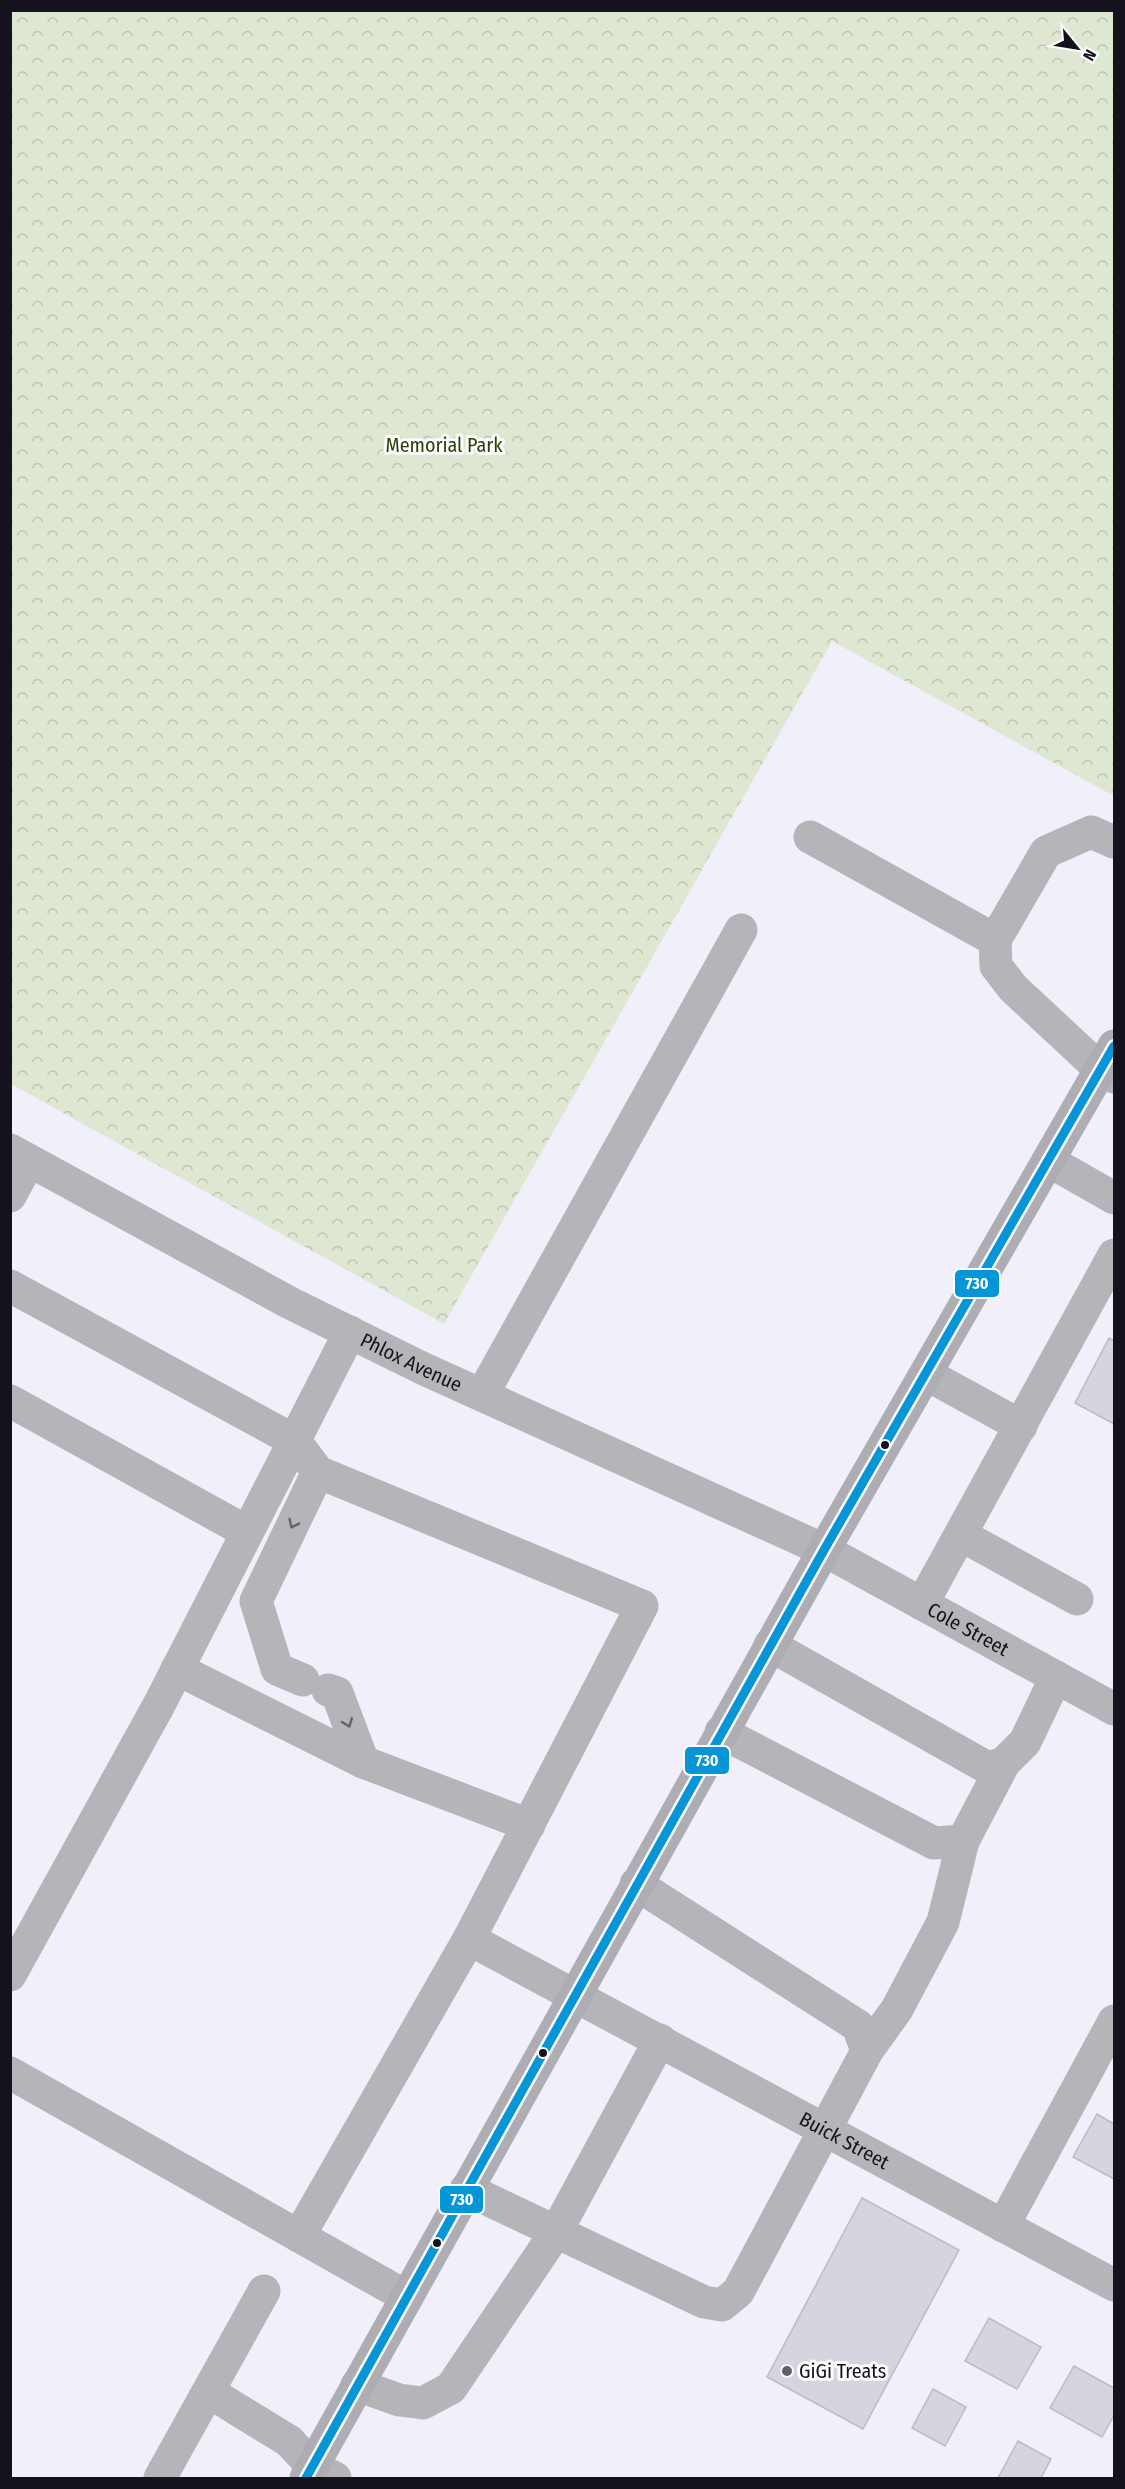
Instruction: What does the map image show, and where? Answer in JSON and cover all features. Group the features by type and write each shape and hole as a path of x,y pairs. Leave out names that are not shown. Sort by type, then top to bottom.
{"main road":[{"path":"318,2475 357,2385 574,1994 824,1550 1049,1161 1110,1064"}],"street":[{"path":"1110,1064 1013,988 996,966 995,940 1046,852 1091,832 1114,842"},
{"path":"810,837 995,940"},
{"path":"482,1395 741,930"},
{"path":"10,1196 20,1155"},
{"name":"Phlox Avenue","path":"20,1155 290,1303 482,1395 824,1550"},
{"path":"1049,1161 1114,1198"},
{"path":"922,1604 1114,1255"},
{"path":"10,1286 295,1442 318,1472 642,1606 469,1939 299,2236"},
{"path":"10,1975 177,1670 350,1332"},
{"path":"926,1374 1021,1426"},
{"path":"10,1401 247,1532"},
{"path":"318,1472 256,1601 277,1669 337,1693 363,1762"},
{"path":"961,1535 1077,1599"},
{"name":"Cole Street","path":"824,1550 1114,1709"},
{"path":"770,1645 987,1768 1004,1763"},
{"path":"177,1670 363,1762 529,1824"},
{"path":"466,2189 704,2302 722,2305 738,2292 867,2051 897,2009 943,1922 963,1841 1004,1763 1025,1742 1056,1677"},
{"path":"722,1732 934,1843 963,1841"},
{"path":"636,1884 858,2026 867,2051"},
{"name":"Buick Street","path":"469,1939 1114,2284"},
{"path":"1003,2226 1114,2022"},
{"path":"357,2385 399,2400 423,2403 451,2388 556,2232 660,2040"},
{"path":"10,2073 407,2297"},
{"path":"160,2478 264,2291"},
{"path":"209,2392 289,2440 318,2475"}],"green space":[{"name":"Memorial Park","path":"11,10 1114,11 1114,796 832,641 444,1324 11,1084"}],"building":[{"path":"1109,1338 1114,1341 1114,1424 1075,1403"},
{"path":"1097,2114 1114,2124 1114,2179 1073,2157"},
{"path":"862,2198 959,2250 863,2429 767,2377"},
{"path":"989,2318 1041,2347 1017,2389 965,2361"},
{"path":"1074,2366 1114,2388 1114,2415 1102,2437 1050,2408"},
{"path":"933,2389 966,2407 945,2446 912,2428"},
{"path":"1018,2441 1051,2459 1041,2478 998,2478"}],"transit line":[{"name":"730","path":"306,2478 824,1550 1114,1046"}],"place":[{"name":"GiGi Treats","path":"787,2371"}]}
